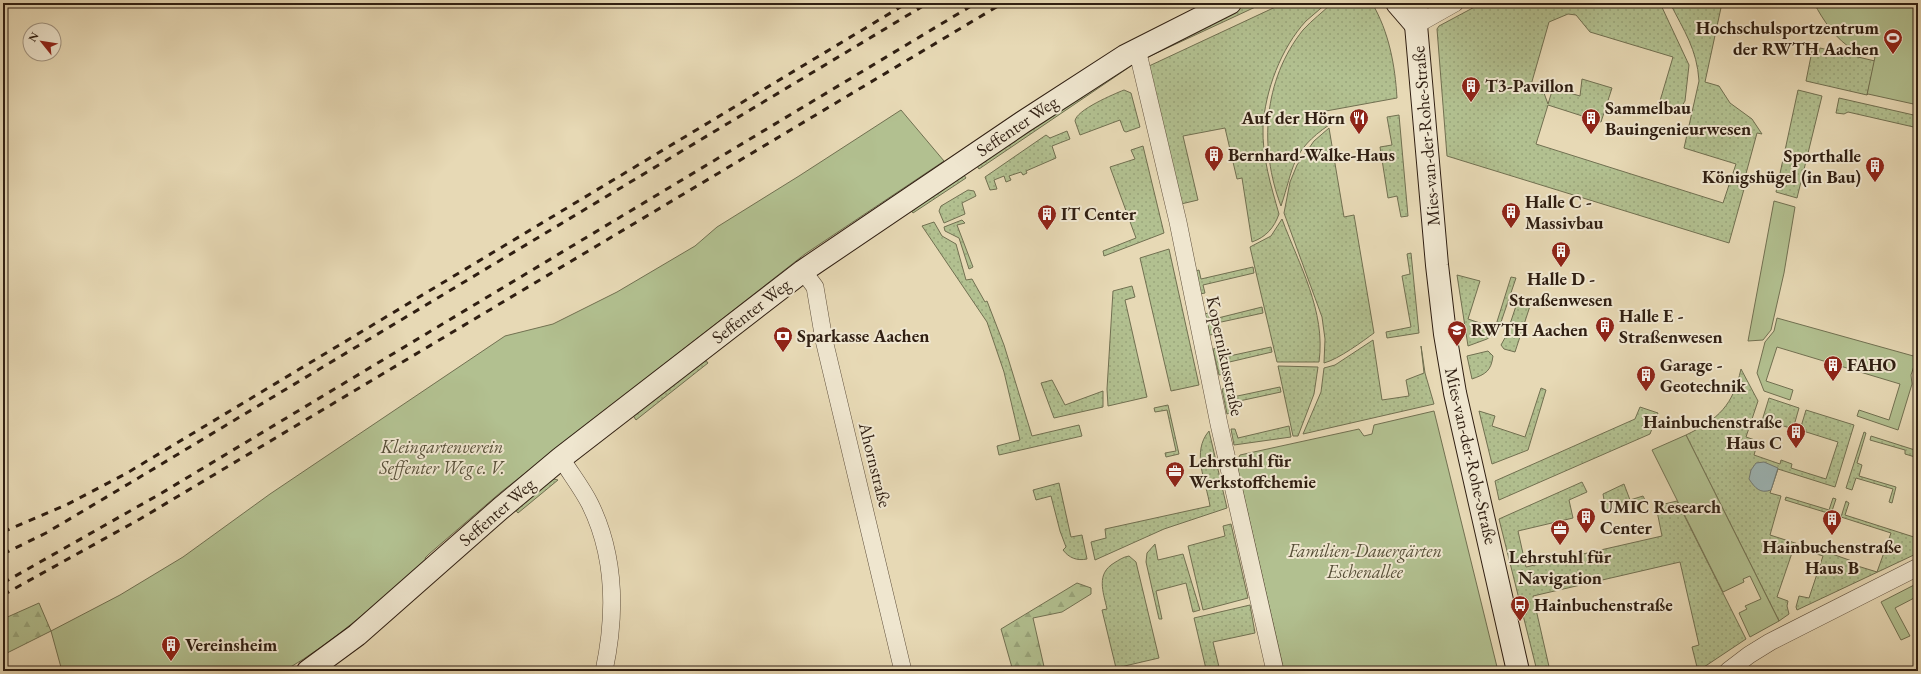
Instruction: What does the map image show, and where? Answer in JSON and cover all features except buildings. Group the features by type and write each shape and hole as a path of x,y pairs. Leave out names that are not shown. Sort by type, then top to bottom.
{"street":[{"name":"Seffenter Weg","path":"308,671 358,635 500,509 561,458 803,271 1023,122 1137,49 1230,3"},
{"name":"Mies-van-der-Rohe-Straße","path":"1397,3 1416,25"},
{"name":"Mies-van-der-Rohe-Straße","path":"1417,3 1416,25 1437,265 1446,341 1455,393 1518,671"},
{"path":"1416,25 1455,3"},
{"name":"Kopernikusstraße","path":"1137,49 1175,210 1219,424 1275,671"},
{"name":"Ahornstraße","path":"803,271 815,287 829,358 903,671"},
{"path":"561,458 590,504 601,532 610,568 612,616 604,671"},
{"path":"1728,671 1749,655 1770,642 1918,567"}],"green space":[{"path":"1247,3 1264,3 1150,56 1156,45"},
{"path":"1284,3 1327,3 1306,21 1297,32 1282,57 1271,85 1264,113 1263,138 1268,171 1279,214 1275,224 1269,231 1252,242 1242,178 1237,179 1225,128 1183,136 1198,200 1181,204 1149,66"},
{"path":"1332,3 1372,3 1387,37 1395,73 1397,98 1326,111 1329,125 1307,143 1301,152 1292,170 1281,206 1274,184 1268,138 1269,115 1273,92 1280,70 1290,50 1303,30"},
{"path":"1482,3 1660,3 1689,65 1685,101 1680,109 1674,113 1657,111 1673,57 1590,32 1576,15 1568,14 1549,22 1531,85 1544,93 1548,104 1553,88 1580,96 1582,79 1612,88 1601,122 1548,105 1536,144 1723,203 1736,164 1684,148 1699,81 1698,70 1693,50 1670,3 1722,3 1705,82 1719,86 1730,103 1752,119 1762,134 1757,133 1744,181 1746,182 1729,243 1447,156 1437,29 1439,26"},
{"name":"Hochschulsportzentrum der RWTH Aachen","path":"1814,3 1918,3 1918,105 1867,95 1875,57 1856,51 1841,41 1826,23"},
{"path":"1820,48 1875,61 1867,95 1806,81 1812,51 1819,52"},
{"path":"1126,65 1131,66 979,169 975,163"},
{"path":"1124,90 1131,93 1140,127 1126,132 1124,131 1120,120 1080,135 1075,121 1077,117 1088,107"},
{"path":"1798,90 1822,96 1797,198 1776,192"},
{"path":"1839,98 1918,116 1918,128 1848,112 1844,114 1836,113"},
{"name":"Kleingartenverein Seffenter Weg e. V.","path":"901,110 944,161 805,254 501,492 429,554 425,558 426,560 375,605 322,647 284,671 62,671 51,631 120,595 183,557 270,494 505,336 553,324 617,292 695,246 717,227"},
{"path":"1399,115 1408,216 1401,217 1397,196 1388,198 1380,147 1392,145 1387,117"},
{"path":"1329,128 1344,217 1354,215 1374,333 1344,354 1324,363 1325,339 1322,317 1284,213 1290,182 1297,165 1314,141"},
{"path":"1067,131 1070,139 1052,146 1056,158 1026,171 1027,173 1023,175 1021,172 1009,176 1011,180 1006,182 1004,176 994,180 997,189 990,190 985,177 1046,135 1050,138"},
{"path":"1143,146 1164,233 1104,256 1103,251 1136,238 1110,167 1135,159 1131,150"},
{"path":"962,172 966,178 913,213 909,207"},
{"path":"968,190 974,191 976,196 962,203 965,214 944,223 939,211 941,206"},
{"path":"1774,201 1795,207 1784,273 1771,330 1763,340 1748,341"},
{"path":"1282,219 1310,289 1315,306 1319,325 1319,362 1277,362 1250,247 1271,236"},
{"path":"962,220 965,223 957,225 973,267 969,269 959,238 945,231 944,227"},
{"path":"934,222 942,236 956,244 966,280 972,279 985,302 987,301 1004,345 1032,436 1079,425 1082,436 999,455 997,446 1020,440 1004,372 987,322 922,226"},
{"path":"1169,249 1199,385 1171,391 1140,258"},
{"path":"1411,253 1419,333 1387,338 1386,332 1411,327 1402,276 1410,274 1407,254"},
{"path":"1253,267 1254,273 1203,285 1205,293 1200,294 1195,271 1199,270 1201,279"},
{"path":"1457,275 1480,281 1468,319 1495,328 1511,277 1516,278 1498,331 1487,339 1468,346"},
{"path":"1132,286 1135,297 1125,300 1147,397 1108,406 1107,389 1113,291"},
{"path":"1518,300 1531,303 1515,352 1504,349 1501,345 1506,336"},
{"path":"1262,307 1263,313 1212,324 1215,334 1210,335 1205,314 1208,313 1210,320"},
{"path":"1777,318 1917,357 1911,375 1912,384 1898,430 1857,416 1859,410 1889,420 1900,384 1777,347 1766,381 1793,390 1790,400 1764,391 1757,373 1765,342 1774,331"},
{"path":"1373,340 1382,400 1409,396 1406,380 1424,373 1421,346 1425,373 1434,404 1303,434 1321,392 1324,368 1335,365"},
{"path":"1271,347 1272,352 1221,364 1223,374 1219,375 1213,349 1217,348 1220,358"},
{"path":"1488,351 1493,356 1489,369 1472,379 1467,356"},
{"path":"704,358 708,363 636,420 632,414"},
{"path":"1278,366 1318,367 1314,394 1298,436 1293,436"},
{"path":"1741,369 1758,401 1746,437 1758,441 1754,455 1780,464 1781,460 1792,464 1791,468 1826,479 1838,442 1800,430 1806,410 1854,425 1835,487 1778,469 1770,493 1781,496 1770,535 1820,551 1822,548 1833,551 1832,554 1852,561 1851,564 1877,572 1891,533 1841,517 1846,501 1849,503 1845,515 1917,538 1918,536 1918,553 1797,610 1796,607 1799,596 1809,598 1823,556 1794,547 1777,597 1788,601 1787,606 1789,614 1779,621 1686,435 1716,417 1723,410 1734,392"},
{"path":"1052,380 1065,405 1103,391 1103,407 1054,418 1041,383"},
{"path":"1280,387 1281,392 1230,403 1232,412 1227,414 1222,389 1226,388 1228,398"},
{"path":"1541,388 1546,390 1528,450 1492,464 1479,411 1495,416 1492,426 1525,437"},
{"path":"1769,398 1799,408 1793,429 1765,420 1763,424 1761,424"},
{"path":"1168,405 1179,454 1166,457 1165,453 1176,451 1167,410 1155,412 1154,408"},
{"path":"1640,407 1658,413 1650,434 1499,500 1495,481 1635,419"},
{"name":"Familien-Dauergärten Eschenallee","path":"1434,411 1498,671 1284,671 1236,462 1240,455 1359,429 1364,436 1372,434 1374,425"},
{"path":"1289,426 1291,437 1234,445 1231,429 1235,429 1238,438"},
{"path":"1209,431 1227,508 1164,529 1095,560 1091,542 1106,538 1105,529 1210,506 1200,457 1204,439"},
{"path":"1864,432 1866,433 1857,463 1862,465 1859,476 1896,487 1892,503 1889,502 1893,489 1856,478 1852,490 1846,488"},
{"path":"1686,435 1779,621 1750,637 1739,613 1747,609 1745,606 1761,599 1750,576 1743,579 1744,582 1723,592 1652,450"},
{"path":"1871,436 1918,451 1918,455 1915,457 1905,454 1905,450 1870,440"},
{"path":"549,480 558,480 518,513 513,507"},
{"path":"1582,482 1587,492 1569,500 1573,518 1518,531 1526,567 1662,536 1656,506 1677,501 1746,639 1698,671 1692,647 1699,645 1680,562 1533,596 1550,671 1537,671 1499,519"},
{"path":"1059,483 1071,537 1082,535 1087,559 1080,560 1074,558 1063,550 1066,547 1060,531 1051,496 1036,500 1033,490"},
{"path":"1624,484 1630,500 1643,496 1646,502 1606,511 1603,494"},
{"path":"1786,497 1829,510 1833,498 1836,499 1831,514 1785,500"},
{"path":"1231,524 1248,598 1203,610 1188,546 1225,536 1223,526"},
{"path":"1155,544 1158,560 1183,554 1200,610 1193,612 1186,583 1156,591 1162,619 1159,619 1146,562 1147,553"},
{"path":"1129,556 1136,562 1159,658 1116,668 1102,610 1107,609 1102,583 1108,567"},
{"path":"1077,583 1091,588 1091,594 1062,612 1033,618 1045,671 1013,671 1001,629"},
{"path":"1918,583 1918,596 1895,608 1910,636 1901,640 1881,602"},
{"path":"39,603 51,631 3,655 3,619"},
{"path":"1250,605 1255,633 1213,642 1219,667 1206,669 1194,618"}],"water":[{"path":"1764,462 1778,468 1771,490 1761,491 1749,479 1751,470 1756,463"}],"railway":[{"path":"3,532 66,505 127,473 907,3"},
{"path":"3,554 46,533 130,483 928,3"},
{"path":"3,583 160,494 976,3"},
{"path":"3,595 140,519 1003,3"}],"place":[{"name":"Hochschulsportzentrum der RWTH Aachen","path":"1893,55"},
{"name":"T3-Pavillon","path":"1471,103"},
{"name":"Auf der Hörn","path":"1359,135"},
{"name":"Sammelbau Bauingenieurwesen","path":"1591,135"},
{"name":"Bernhard-Walke-Haus","path":"1214,172"},
{"name":"Sporthalle Königshügel (in Bau)","path":"1875,183"},
{"name":"Halle C - Massivbau","path":"1511,229"},
{"name":"IT Center","path":"1047,231"},
{"name":"Halle D - Straßenwesen","path":"1561,268"},
{"name":"Halle E - Straßenwesen","path":"1605,343"},
{"name":"RWTH Aachen","path":"1457,347"},
{"name":"Sparkasse Aachen","path":"783,353"},
{"name":"FAHO","path":"1833,382"},
{"name":"Garage - Geotechnik","path":"1646,392"},
{"name":"Hainbuchenstraße Haus C","path":"1796,449"},
{"name":"Lehrstuhl für Werkstoffchemie","path":"1175,488"},
{"name":"UMIC Research Center","path":"1586,534"},
{"name":"Hainbuchenstraße Haus B","path":"1832,536"},
{"name":"Lehrstuhl für Navigation","path":"1560,546"},
{"name":"Hainbuchenstraße","path":"1520,622"},
{"name":"Vereinsheim","path":"171,662"}]}
